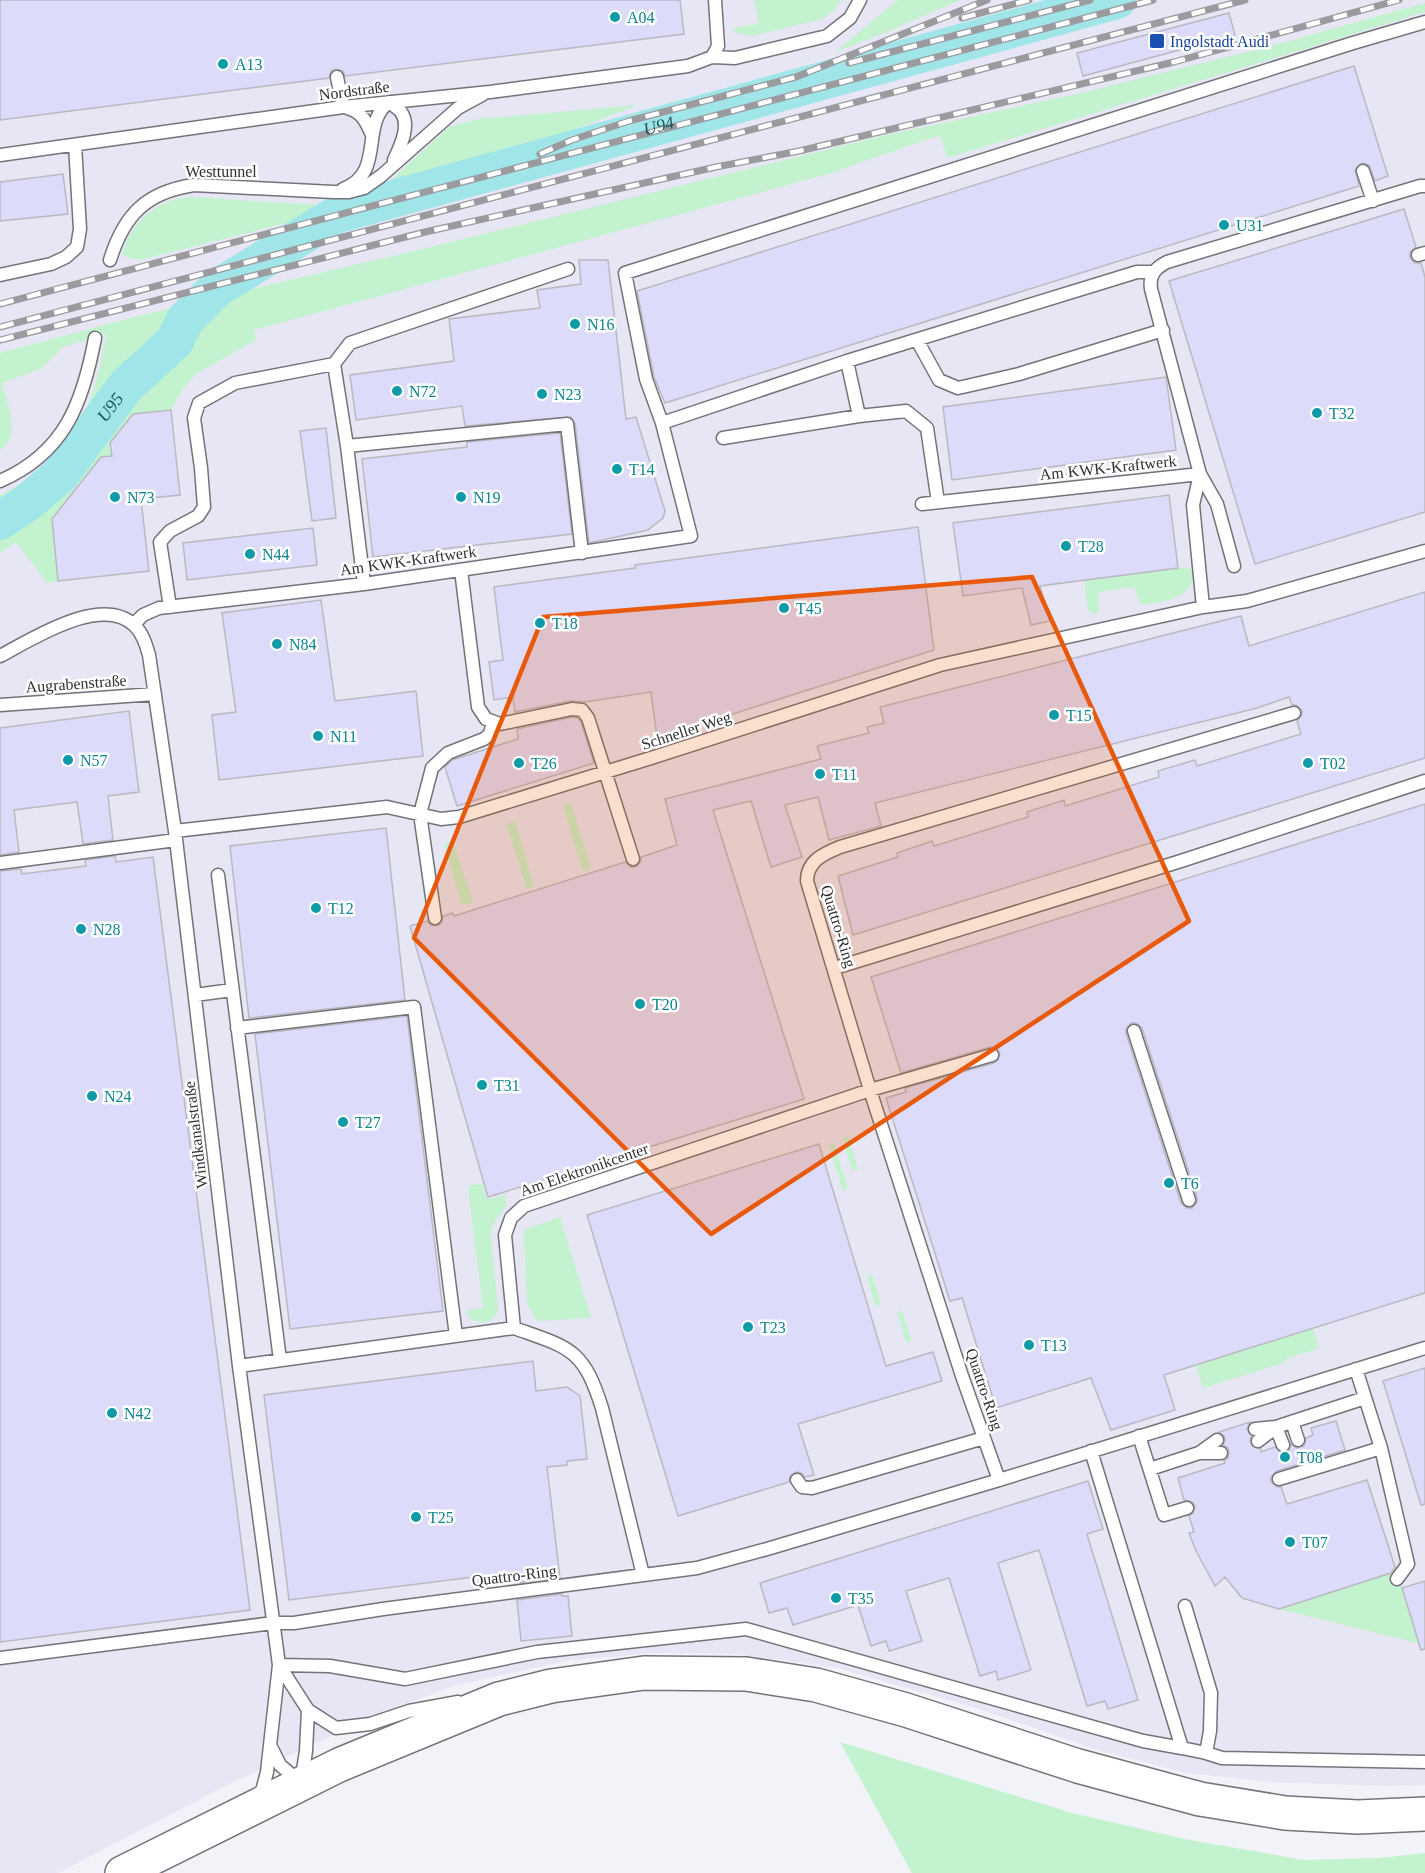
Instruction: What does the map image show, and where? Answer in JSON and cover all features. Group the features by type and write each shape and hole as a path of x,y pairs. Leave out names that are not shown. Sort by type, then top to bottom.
{"main road":[{"path":"122,1873 339,1765 499,1699 550,1686 644,1673 746,1674 816,1685 906,1710 1078,1766 1200,1799 1285,1813 1358,1817 1425,1814"}],"lane":[{"path":"712,57 718,46 715,0"},
{"name":"Nordstraße","path":"0,155 343,107 490,92 688,66 712,57 735,58 827,36 850,18 860,0"},
{"path":"1152,272 1137,272 847,361 662,423 646,379 625,273 1425,22"},
{"path":"337,77 343,107 356,111 366,121 373,137"},
{"name":"Westtunnel","path":"110,260 123,227 133,213 155,196 179,187 194,185 333,192 349,192 364,188 458,108 490,92"},
{"path":"333,192 351,186 361,176 370,161 375,119 380,109 389,102 401,112 405,123 401,146 391,166"},
{"path":"0,275 51,264 66,257 76,247 80,229 75,145"},
{"path":"1363,171 1373,201"},
{"path":"1234,566 1217,504 1200,474 1151,289 1152,272 1167,262 1425,186"},
{"path":"170,607 160,542 170,531 198,516 204,507 194,418 199,403 235,383 334,364 350,343 568,269"},
{"path":"917,340 939,380 958,388 1019,374 1163,330"},
{"path":"0,481 17,473 41,455 66,428 89,372 95,338"},
{"path":"847,361 859,416"},
{"path":"334,364 347,446 364,584"},
{"path":"723,438 859,416 906,411 927,428 938,502"},
{"name":"Am KWK-Kraftwerk","path":"134,624 143,615 159,608 364,584 691,536 662,423"},
{"path":"347,446 567,424 582,553"},
{"name":"Am KWK-Kraftwerk","path":"922,504 1200,474 1193,505 1203,607"},
{"name":"Schneller Weg","path":"0,863 175,835 387,807 441,819 459,817 605,773 940,665 1203,607 1247,602 1425,551"},
{"path":"461,570 478,707 486,719 500,724 572,709 582,710 588,718 633,859"},
{"path":"0,656 65,622 87,616 113,615 134,624"},
{"name":"Windkanalstraße","path":"134,624 149,655 175,835 239,1366 279,1665"},
{"name":"Augrabenstraße","path":"0,705 155,694"},
{"name":"Quattro-Ring","path":"999,1480 984,1438 941,1293 870,1090 835,968 807,882 809,868 816,859 840,847 1294,713"},
{"path":"435,918 420,814 432,768 448,753 484,739 490,734 493,722"},
{"path":"835,968 1425,781"},
{"path":"218,875 280,1360"},
{"path":"195,995 232,990"},
{"path":"237,1028 414,1006 456,1336"},
{"path":"1134,1030 1189,1200"},
{"name":"Am Elektronikcenter","path":"514,1328 505,1235 507,1226 517,1210 524,1206 719,1133 992,1055"},
{"path":"239,1366 514,1328 569,1349 586,1368 595,1384 644,1575"},
{"name":"Quattro-Ring","path":"0,1658 273,1623 294,1623 395,1607 697,1568 999,1480 1425,1348"},
{"path":"1356,1369 1381,1448 1408,1564 1397,1579"},
{"path":"1257,1435 1365,1398"},
{"path":"1292,1422 1298,1440"},
{"path":"1276,1427 1282,1445"},
{"path":"1139,1436 1164,1515 1187,1508"},
{"path":"798,1480 802,1487 812,1488 984,1438"},
{"path":"1150,1469 1199,1453 1217,1440"},
{"path":"1279,1479 1292,1472 1381,1448"},
{"path":"1091,1451 1182,1748"},
{"path":"1199,1453 1221,1453"},
{"path":"1185,1606 1211,1693 1210,1731 1206,1753"},
{"path":"279,1665 330,1666 405,1679 537,1652 746,1629 1143,1741 1222,1758 1425,1762"},
{"path":"279,1665 308,1710 336,1728 353,1728 437,1705 499,1699"},
{"path":"258,1804 264,1790 267,1772 279,1665"},
{"path":"300,1783 306,1751 308,1710"},
{"path":"269,1744 280,1765 300,1783"}],"highlighted area":[{"path":"1032,577 1189,921 711,1234 414,938 543,617"}],"shaded area":[{"path":"0,0 1425,0 1425,1785 1273,1782 1186,1773 1101,1751 982,1710 838,1668 736,1654 657,1653 570,1660 453,1686 365,1720 225,1786 58,1873 0,1873"}],"green space":[{"path":"754,0 841,0 834,10 822,19 752,36 737,33 732,28 759,24"},
{"path":"898,0 960,0 835,52"},
{"path":"1425,3 1425,12 947,158 940,135 828,174 254,330 256,340 196,374 182,390 171,410 133,414 110,443 112,456 101,457 52,519 58,581 47,583 16,542 0,553 0,495 26,481 46,465 63,449 76,430 87,409 94,387 106,334 63,347 41,369 2,383 12,428 7,444 0,450 0,353 142,315 887,135 1081,93 1271,46"},
{"path":"638,105 549,139 491,167 338,210 140,260 122,256 128,238 139,222 154,209 171,201 203,198 337,206 358,201 378,192 449,127 478,119"},
{"path":"1178,568 1196,569 1191,583 1180,596 1160,602 1140,604 1134,587 1098,592 1099,612 1093,615 1088,609 1084,580"},
{"path":"571,804 591,869 583,872 563,806"},
{"path":"515,821 534,887 527,889 506,824"},
{"path":"453,841 473,903 462,905 444,843"},
{"path":"848,1136 858,1169 852,1171 843,1138"},
{"path":"834,1143 848,1189 843,1191 829,1145"},
{"path":"482,1184 487,1199 505,1195 507,1204 492,1226 491,1238 498,1310 493,1318 485,1322 472,1319 468,1316 467,1310 483,1308 468,1188 471,1185"},
{"path":"560,1217 591,1318 537,1321 527,1304 524,1230"},
{"path":"872,1274 881,1305 875,1306 867,1276"},
{"path":"902,1310 911,1341 906,1342 897,1312"},
{"path":"1313,1328 1319,1348 1285,1359 1286,1362 1203,1388 1196,1365"},
{"path":"1393,1572 1402,1588 1416,1633 1425,1645 1279,1609"},
{"path":"840,1742 1072,1813 1185,1839 1304,1860 1380,1858 1425,1853 1425,1873 912,1873"}],"building":[{"name":"A13","path":"0,0 680,0 684,34 345,76 343,71 336,69 331,71 329,78 0,120"},
{"path":"1229,13 1235,35 1083,76 1077,53"},
{"path":"1354,66 1388,176 1375,181 1369,165 1361,163 1355,170 1359,186 665,403 654,377 637,291"},
{"path":"63,174 68,214 0,221 0,182"},
{"name":"T32","path":"1404,209 1416,247 1410,252 1410,258 1415,263 1421,263 1425,277 1425,512 1255,564 1169,281"},
{"path":"579,260 608,260 626,419 636,417 665,511 663,518 648,530 589,543 575,423 571,417 465,426 462,406 356,420 350,375 454,361 449,319 540,308 537,290 581,284"},
{"path":"1166,377 1176,450 952,480 943,407"},
{"name":"N73","path":"171,410 180,495 141,499 149,571 58,581 52,519 101,457 112,456 110,443 133,414"},
{"path":"326,428 336,518 312,521 300,431"},
{"name":"N19","path":"560,433 572,534 373,557 362,459 467,447 467,442"},
{"name":"T28","path":"1169,495 1178,568 1040,586 1050,621 1031,625 1022,588 963,596 953,523"},
{"name":"T45","path":"918,527 934,650 657,738 651,692 585,702 570,701 515,712 513,697 494,700 489,662 503,660 494,587 635,568 635,565"},
{"name":"N44","path":"313,528 317,565 187,580 183,543"},
{"path":"1425,592 1425,758 853,935 838,876 898,857 897,853 932,841 934,846 1028,817 1027,812 1064,800 1065,806 1159,777 1158,771 1195,760 1197,766 1301,734 1297,721 1302,715 1302,710 1292,705 1289,697 1257,708 875,803 881,826 829,840 818,797 785,805 802,857 771,867 751,801 713,810 804,1099 488,1197 410,926 427,921 437,926 442,922 443,916 453,913 454,916 625,862 631,867 636,867 641,857 677,845 665,799 821,759 817,746 869,733 867,727 884,723 880,707 1241,616 1249,646"},
{"path":"321,600 335,701 416,691 423,756 219,780 212,715 236,712 222,613"},
{"name":"N57","path":"129,711 139,792 108,796 113,840 83,844 77,802 14,810 19,852 0,855 0,728"},
{"name":"T26","path":"572,717 578,718 581,722 594,763 457,806 445,767 452,760 518,739 517,729"},
{"name":"T6","path":"1425,804 1425,1293 1164,1375 1175,1410 1111,1430 1091,1378 996,1408 962,1298 950,1301 886,1098 906,1092 905,1088 994,1063 998,1060 1000,1053 997,1049 990,1047 901,1073 871,977","holes":["1131,1023 1136,1023 1142,1028 1197,1197 1197,1202 1192,1208 1187,1208 1181,1203 1126,1034 1126,1029"]},
{"name":"T12","path":"386,828 405,1000 249,1018 230,846"},
{"name":"N42","path":"115,856 116,862 153,857 250,1610 0,1642 0,871 21,869 22,874 86,866 85,860"},
{"name":"T27","path":"407,1016 443,1311 290,1329 255,1034"},
{"name":"T23","path":"819,1144 886,1366 933,1352 942,1381 798,1424 814,1475 805,1477 796,1472 790,1476 789,1482 678,1516 587,1215"},
{"name":"T25","path":"533,1361 536,1391 567,1387 580,1396 587,1459 567,1461 567,1465 547,1467 560,1578 515,1583 514,1572 289,1600 264,1395"},
{"path":"1425,1368 1425,1504 1421,1505 1383,1381"},
{"name":"T07","path":"1336,1421 1345,1450 1277,1471 1271,1477 1271,1482 1281,1487 1287,1504 1367,1480 1395,1567 1391,1573 1279,1609 1242,1598 1225,1577 1215,1586 1189,1533 1194,1532 1189,1516 1193,1513 1195,1506 1192,1502 1184,1500 1178,1478 1225,1463 1229,1452 1228,1448 1223,1445 1224,1436 1219,1432 1250,1422 1247,1429 1251,1436 1252,1446 1261,1449 1261,1452 1275,1447 1282,1453 1289,1451 1291,1444 1297,1448 1304,1446 1306,1438 1313,1435 1311,1428"},
{"name":"T35","path":"1088,1481 1103,1529 1087,1534 1138,1700 1108,1709 1105,1701 1087,1706 1039,1550 998,1563 1031,1670 998,1680 996,1671 980,1676 949,1578 906,1591 922,1641 889,1651 886,1641 871,1646 858,1605 793,1625 787,1608 769,1613 760,1583"},
{"path":"1425,1581 1425,1649 1421,1650 1402,1588"},
{"path":"562,1594 562,1596 568,1596 572,1636 521,1641 517,1600"}],"waterway":[{"name":"U94","path":"0,521 27,503 60,475 126,386 175,341 185,320 217,288 338,214 1117,0"},
{"name":"U95","path":"0,519 27,503 60,475 126,386 156,358"}],"railway":[{"path":"540,154 572,140 629,121 796,77 987,0"},
{"path":"962,18 1029,0"},
{"path":"849,63 1090,0"},
{"path":"0,304 1153,0"},
{"path":"0,327 1245,0"},
{"path":"0,340 425,232 716,167 799,151 1174,62 1399,0"}],"place":[{"name":"A04","path":"615,17"},
{"name":"Ingolstadt Audi","path":"1157,41"},
{"name":"A13","path":"223,64"},
{"name":"U31","path":"1224,225"},
{"name":"N16","path":"575,324"},
{"name":"N72","path":"397,391"},
{"name":"N23","path":"542,394"},
{"name":"T32","path":"1317,413"},
{"name":"T14","path":"617,469"},
{"name":"N73","path":"115,497"},
{"name":"N19","path":"461,497"},
{"name":"T28","path":"1066,546"},
{"name":"N44","path":"250,554"},
{"name":"T45","path":"784,608"},
{"name":"T18","path":"540,623"},
{"name":"N84","path":"277,644"},
{"name":"T15","path":"1054,715"},
{"name":"N11","path":"318,736"},
{"name":"N57","path":"68,760"},
{"name":"T26","path":"519,763"},
{"name":"T02","path":"1308,763"},
{"name":"T11","path":"820,774"},
{"name":"T12","path":"316,908"},
{"name":"N28","path":"81,929"},
{"name":"T20","path":"640,1004"},
{"name":"T31","path":"482,1085"},
{"name":"N24","path":"92,1096"},
{"name":"T27","path":"343,1122"},
{"name":"T6","path":"1169,1183"},
{"name":"T23","path":"748,1327"},
{"name":"T13","path":"1029,1345"},
{"name":"N42","path":"112,1413"},
{"name":"T08","path":"1285,1457"},
{"name":"T25","path":"416,1517"},
{"name":"T07","path":"1290,1542"},
{"name":"T35","path":"836,1598"}]}
